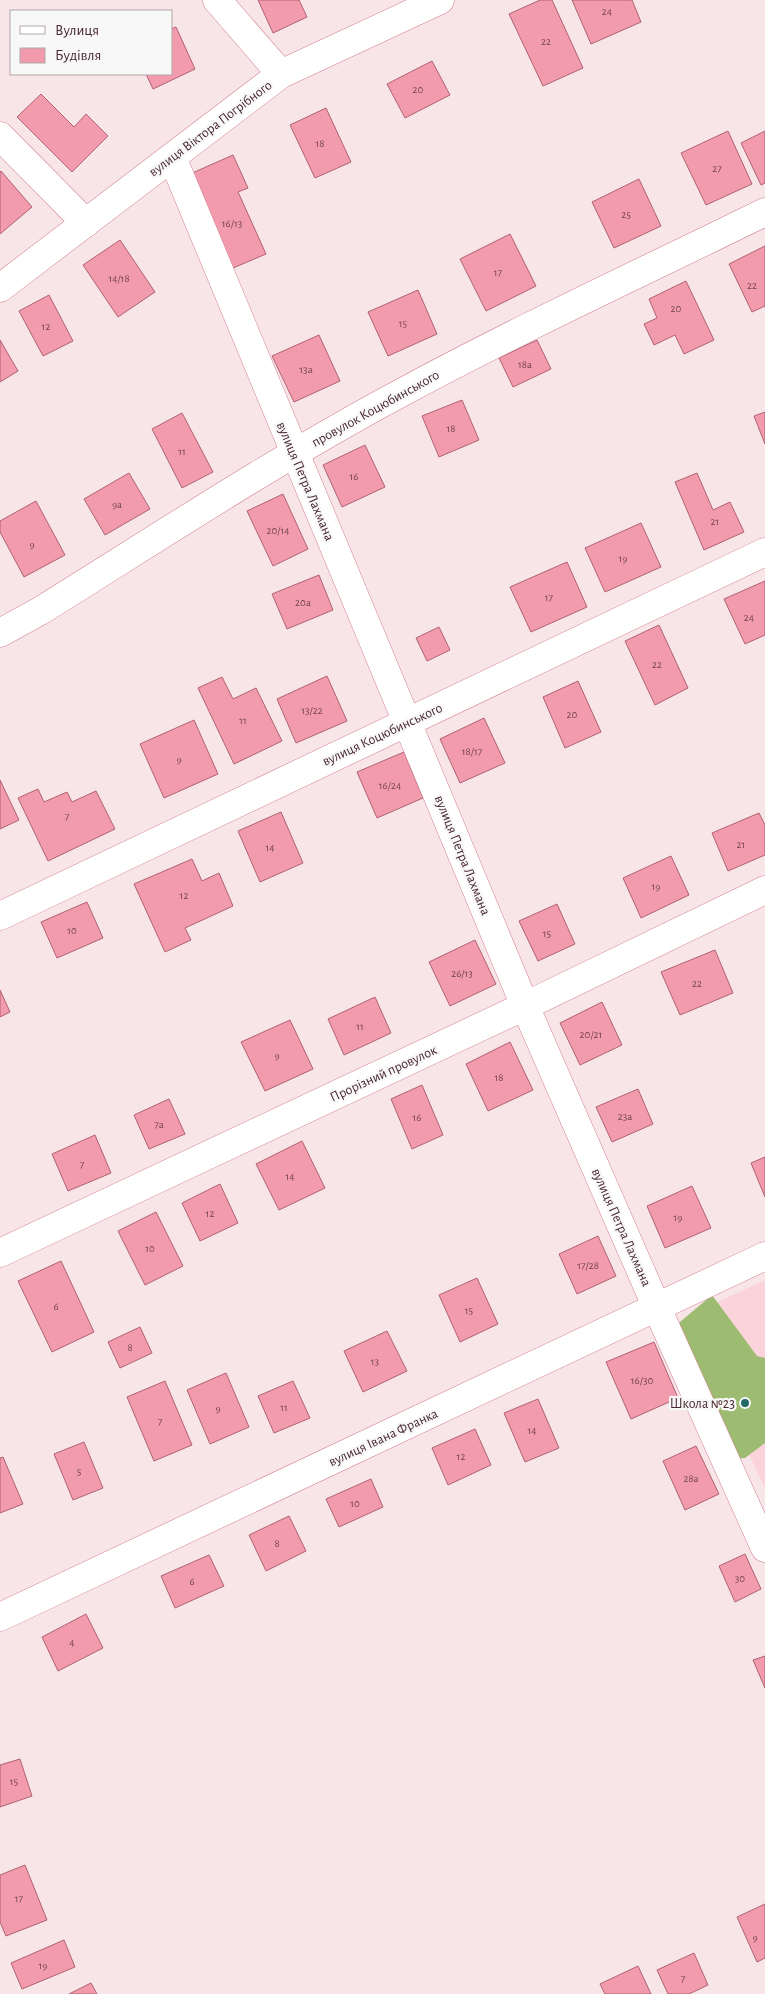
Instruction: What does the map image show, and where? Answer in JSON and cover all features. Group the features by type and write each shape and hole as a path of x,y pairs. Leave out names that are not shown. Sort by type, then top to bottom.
{"street":[{"path":"217,0 281,74"},
{"name":"вулиця Віктора Погрібного","path":"0,288 281,74 440,0"},
{"path":"0,136 86,222"},
{"name":"вулиця Петра Лахмана","path":"172,157 525,1006 657,1308 765,1548"},
{"name":"провулок Коцюбинського","path":"0,633 40,611 294,453 399,394 495,344 765,212"},
{"name":"вулиця Коцюбинського","path":"0,916 765,552"},
{"name":"Прорізний провулок","path":"0,1253 525,1006 765,890"},
{"name":"вулиця Івана Франка","path":"0,1618 765,1256"}],"shaded area":[{"name":"Школа №23","path":"765,1280 765,1489 686,1317"}],"green space":[{"name":"Школа №23","path":"712,1295 757,1356 765,1358 765,1443 745,1458 734,1459 674,1327"}],"building":[{"path":"258,0 299,0 307,17 273,33"},
{"path":"540,0 552,0 583,68 543,86 509,14"},
{"path":"572,0 632,0 641,22 591,44"},
{"path":"176,27 195,69 153,89 146,75 172,75 172,29"},
{"path":"432,61 450,95 405,118 387,84"},
{"path":"41,94 74,127 86,114 108,136 72,172 17,117"},
{"path":"326,108 351,162 315,178 290,125"},
{"path":"728,131 752,184 706,205 681,153"},
{"path":"765,131 765,183 761,185 741,143"},
{"path":"233,155 248,188 238,192 266,254 233,268 190,174"},
{"path":"0,172 32,207 0,234"},
{"path":"639,179 661,226 614,248 592,202"},
{"path":"510,234 536,286 486,311 460,259"},
{"path":"120,240 155,292 118,317 83,265"},
{"path":"765,246 765,306 752,312 729,264"},
{"path":"686,281 714,340 684,354 675,335 654,345 644,324 657,318 649,299"},
{"path":"418,290 437,334 388,356 368,312"},
{"path":"49,295 73,341 43,356 19,311"},
{"path":"319,335 340,381 294,402 272,356"},
{"path":"0,340 18,371 0,382"},
{"path":"537,340 551,369 513,387 499,358"},
{"path":"462,400 479,440 439,457 422,416"},
{"path":"765,412 765,444 754,416"},
{"path":"182,413 213,472 182,488 152,429"},
{"path":"365,445 385,487 342,507 323,465"},
{"path":"129,473 150,509 105,535 84,499"},
{"path":"697,473 713,510 730,502 744,532 704,550 675,482"},
{"path":"283,494 308,549 273,566 247,511"},
{"path":"36,501 65,555 24,577 0,532 0,521"},
{"path":"641,523 661,567 605,592 585,548"},
{"path":"567,562 587,607 531,632 510,587"},
{"path":"319,575 333,610 287,629 272,594"},
{"path":"765,581 765,635 745,644 724,599"},
{"path":"659,625 688,688 655,705 625,641"},
{"path":"439,627 450,650 427,661 416,638"},
{"path":"327,676 347,721 296,743 277,699"},
{"path":"222,677 233,699 256,688 282,741 234,764 198,688"},
{"path":"578,681 601,732 565,748 543,697"},
{"path":"484,718 505,763 460,783 440,739"},
{"path":"194,720 218,774 164,798 140,744"},
{"path":"404,752 423,798 377,818 357,772"},
{"path":"0,780 19,820 0,829"},
{"path":"38,789 44,802 67,792 72,802 96,791 115,829 48,861 18,798"},
{"path":"281,812 303,863 260,882 238,831"},
{"path":"759,813 765,825 765,855 728,871 712,833"},
{"path":"671,856 689,895 641,918 623,878"},
{"path":"192,859 202,881 219,873 233,906 185,928 191,940 165,952 134,884"},
{"path":"87,902 103,938 57,958 41,922"},
{"path":"557,904 575,944 538,961 519,921"},
{"path":"475,940 496,984 450,1006 429,962"},
{"path":"715,950 733,993 680,1015 661,972"},
{"path":"0,990 10,1012 0,1017"},
{"path":"375,997 391,1033 344,1055 328,1019"},
{"path":"602,1002 622,1045 580,1065 560,1023"},
{"path":"290,1020 313,1069 265,1091 241,1042"},
{"path":"510,1042 533,1090 488,1111 466,1064"},
{"path":"422,1085 443,1135 412,1149 391,1099"},
{"path":"638,1089 653,1124 612,1142 596,1107"},
{"path":"169,1099 185,1134 149,1149 134,1115"},
{"path":"95,1135 111,1173 68,1191 52,1154"},
{"path":"302,1141 325,1188 279,1210 256,1164"},
{"path":"765,1157 765,1197 751,1163"},
{"path":"220,1184 238,1223 200,1241 182,1203"},
{"path":"692,1186 711,1228 665,1248 647,1206"},
{"path":"156,1212 183,1266 145,1285 118,1231"},
{"path":"598,1236 616,1276 577,1294 559,1254"},
{"path":"61,1261 94,1332 52,1352 18,1281"},
{"path":"477,1278 498,1324 460,1342 439,1295"},
{"path":"140,1327 152,1353 120,1368 108,1342"},
{"path":"387,1331 407,1371 363,1392 344,1351"},
{"path":"654,1342 678,1398 631,1419 606,1362"},
{"path":"226,1373 249,1427 210,1444 187,1390"},
{"path":"165,1381 192,1445 154,1461 127,1397"},
{"path":"293,1381 310,1418 274,1433 258,1396"},
{"path":"538,1399 559,1448 525,1462 504,1413"},
{"path":"475,1429 491,1465 448,1485 432,1448"},
{"path":"84,1442 103,1488 73,1500 54,1454"},
{"path":"696,1446 719,1494 685,1510 663,1461"},
{"path":"3,1457 23,1504 0,1513 0,1458"},
{"path":"371,1479 383,1507 339,1527 326,1499"},
{"path":"289,1516 306,1551 266,1571 249,1535"},
{"path":"745,1554 761,1589 735,1602 719,1566"},
{"path":"209,1555 224,1586 175,1608 161,1576"},
{"path":"86,1614 103,1648 58,1671 42,1637"},
{"path":"765,1656 765,1688 753,1660"},
{"path":"20,1759 32,1796 0,1807 0,1765"},
{"path":"25,1865 47,1920 6,1936 0,1922 0,1875"},
{"path":"765,1904 765,1958 757,1962 737,1917"},
{"path":"64,1940 75,1967 22,1989 11,1963"},
{"path":"694,1953 708,1985 689,1994 668,1994 657,1970"},
{"path":"638,1966 651,1994 605,1994 600,1984"},
{"path":"91,1983 97,1994 69,1994"}],"place":[{"name":"Школа №23","path":"745,1403"}]}
